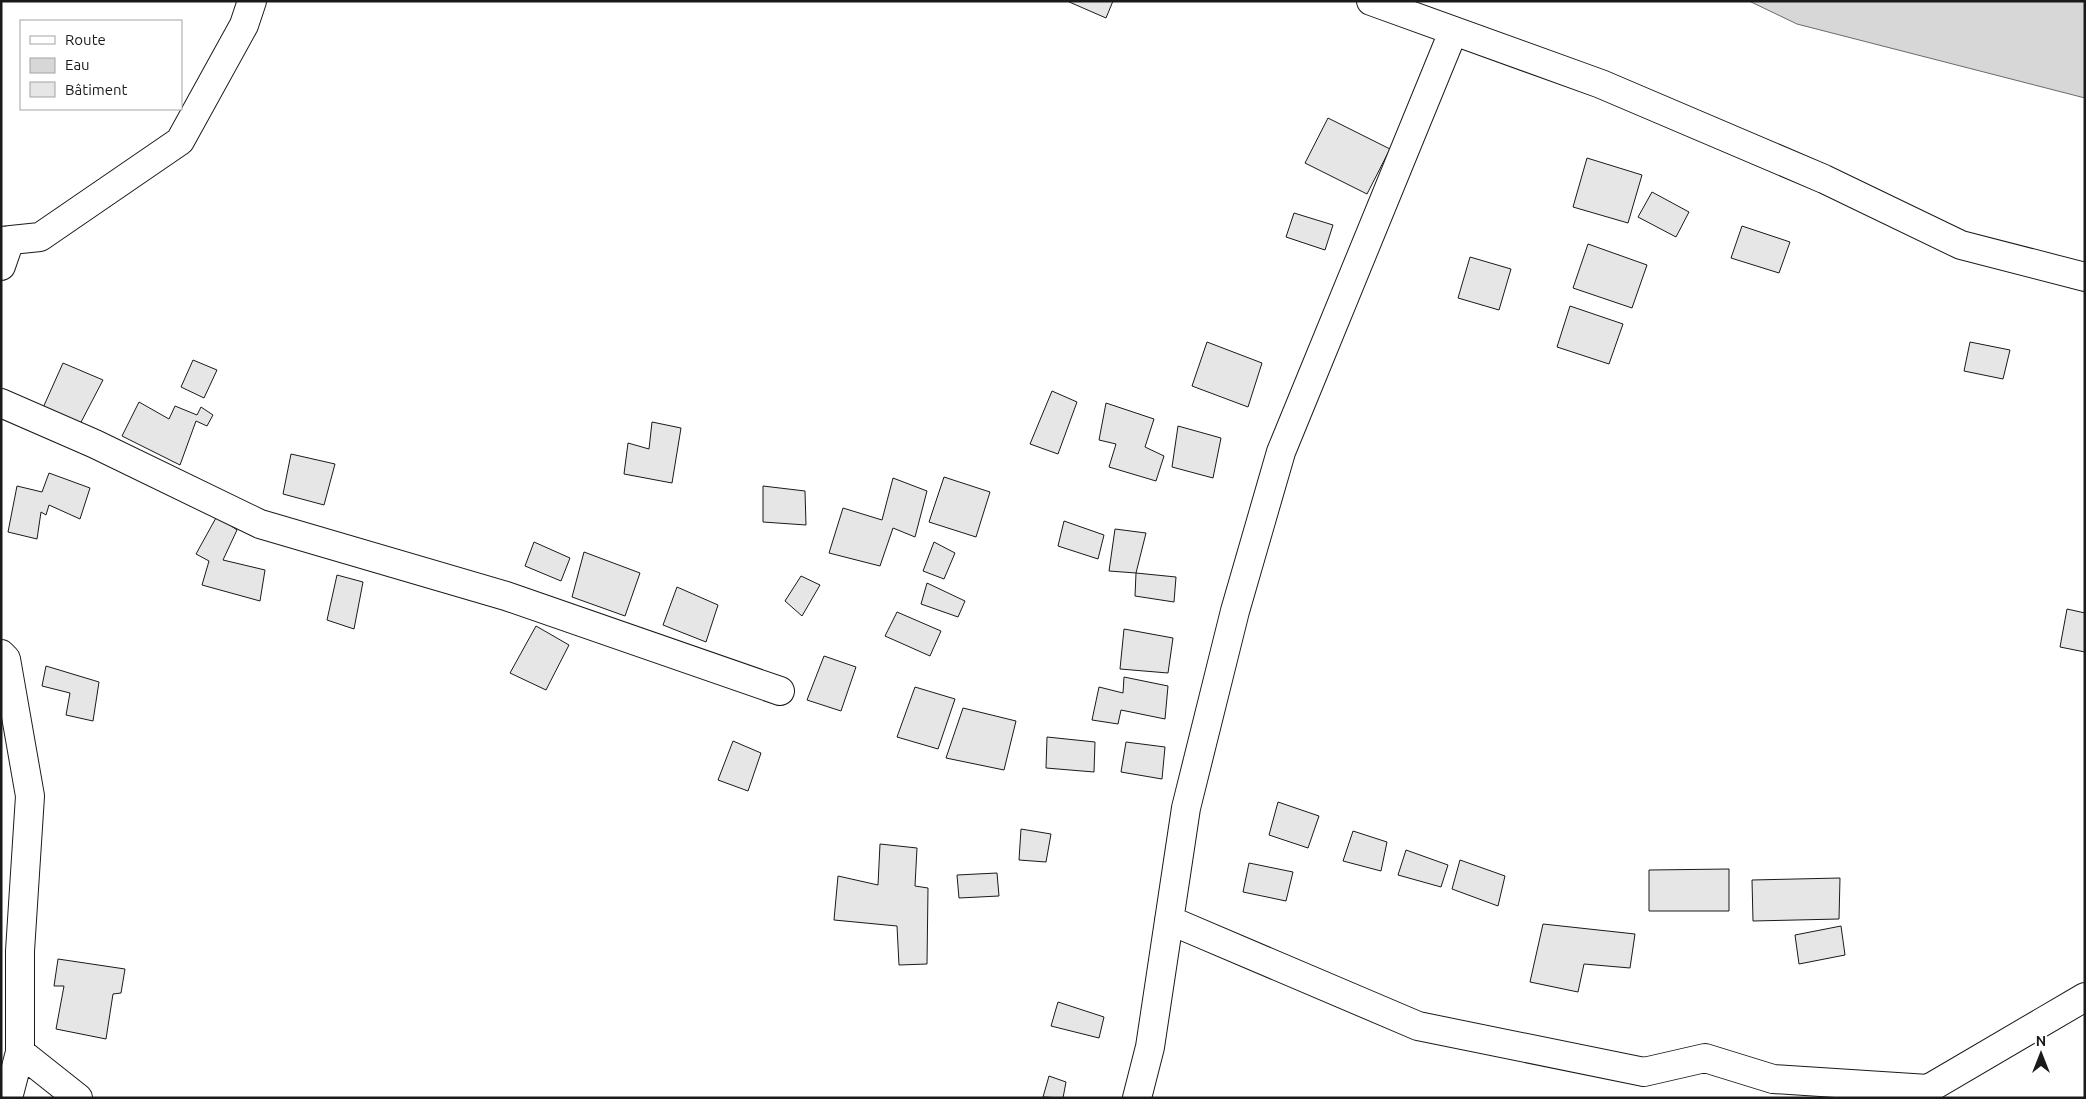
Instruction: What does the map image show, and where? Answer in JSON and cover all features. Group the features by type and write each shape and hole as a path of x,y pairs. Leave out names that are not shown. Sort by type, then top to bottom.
{"street":[{"path":"1,266 5,241 40,237 180,141 244,25 252,1"},
{"path":"1371,1 1602,84 1824,179 1961,245 2085,277"},
{"path":"1137,1098 1150,1047 1188,798 1236,611 1281,452 1453,32"},
{"path":"1,403 95,444 260,524 506,596 780,691"},
{"path":"1,654 6,659 30,796 20,951 20,1052 8,1098"},
{"path":"1169,920 1418,1026 1644,1072 1705,1058 1773,1079 1927,1094 2085,997"},
{"path":"20,1052 78,1098"}],"water":[{"path":"1749,1 2085,1 2085,98 1797,24"}],"building":[{"path":"1067,1 1113,1 1106,18"},
{"path":"1328,118 1390,149 1367,194 1305,163"},
{"path":"1587,158 1642,175 1628,223 1573,207"},
{"path":"1652,192 1689,212 1676,237 1638,217"},
{"path":"1294,213 1333,225 1325,250 1286,237"},
{"path":"1742,226 1790,242 1779,273 1731,258"},
{"path":"1588,244 1647,265 1632,308 1573,288"},
{"path":"1470,257 1511,269 1499,310 1458,298"},
{"path":"1570,306 1623,324 1609,364 1557,347"},
{"path":"1207,342 1262,363 1248,407 1192,386"},
{"path":"1970,342 2010,350 2003,379 1964,371"},
{"path":"193,360 217,370 204,398 181,387"},
{"path":"63,363 103,380 79,426 42,410"},
{"path":"1052,391 1077,402 1058,454 1030,444"},
{"path":"139,402 169,419 175,406 197,415 201,407 213,415 207,426 196,421 180,465 122,436"},
{"path":"1106,403 1154,419 1145,447 1164,456 1156,481 1109,467 1116,444 1099,440"},
{"path":"652,422 681,428 672,483 624,474 628,443 649,449"},
{"path":"1178,426 1221,438 1213,478 1172,467"},
{"path":"291,454 335,464 324,505 283,494"},
{"path":"49,473 90,488 80,519 49,505 46,515 41,512 37,539 8,532 17,486 42,492"},
{"path":"944,477 990,492 976,537 929,522"},
{"path":"893,478 927,491 915,537 893,528 880,566 829,553 843,508 882,520"},
{"path":"763,486 805,491 806,525 763,522"},
{"path":"217,516 237,530 223,560 265,570 260,601 202,585 209,561 196,554"},
{"path":"1064,521 1104,535 1098,559 1058,546"},
{"path":"1115,529 1146,533 1136,573 1109,571"},
{"path":"534,542 570,558 561,581 525,566"},
{"path":"934,542 955,553 944,579 923,571"},
{"path":"584,552 640,573 625,616 572,597"},
{"path":"1136,573 1176,577 1174,602 1135,596"},
{"path":"337,575 363,582 354,629 327,620"},
{"path":"801,576 820,585 802,616 785,601"},
{"path":"927,583 965,601 958,617 921,604"},
{"path":"677,587 718,605 706,642 663,625"},
{"path":"2067,609 2085,613 2085,652 2060,647"},
{"path":"897,612 941,631 930,656 885,636"},
{"path":"536,626 569,645 546,690 510,673"},
{"path":"1124,629 1173,638 1168,673 1120,669"},
{"path":"824,656 856,667 841,711 807,700"},
{"path":"46,666 99,682 93,721 66,715 70,693 42,686"},
{"path":"1124,677 1168,686 1165,719 1121,710 1118,724 1092,720 1099,687 1123,693"},
{"path":"915,687 955,699 938,749 897,737"},
{"path":"963,708 1016,721 1004,770 946,758"},
{"path":"1047,737 1095,742 1094,772 1046,768"},
{"path":"733,741 761,753 748,791 718,780"},
{"path":"1126,742 1165,747 1162,779 1121,772"},
{"path":"1278,802 1319,816 1308,848 1269,835"},
{"path":"1021,829 1051,834 1046,862 1019,860"},
{"path":"1353,831 1387,842 1381,871 1343,861"},
{"path":"880,844 917,848 915,886 928,888 927,964 899,965 897,926 834,920 838,876 878,885"},
{"path":"1406,850 1448,865 1441,887 1398,875"},
{"path":"1460,860 1505,876 1498,906 1452,889"},
{"path":"1249,863 1293,872 1286,901 1243,892"},
{"path":"1729,869 1729,911 1649,911 1649,870"},
{"path":"997,873 999,896 959,898 957,875"},
{"path":"1840,878 1839,919 1753,921 1752,880"},
{"path":"1543,924 1635,934 1630,968 1584,964 1578,992 1530,982"},
{"path":"1841,926 1845,955 1799,964 1795,935"},
{"path":"58,959 125,969 121,993 113,994 106,1039 56,1029 64,986 54,986"},
{"path":"1058,1002 1104,1017 1099,1038 1051,1026"},
{"path":"1049,1076 1066,1082 1063,1098 1043,1097"}]}
